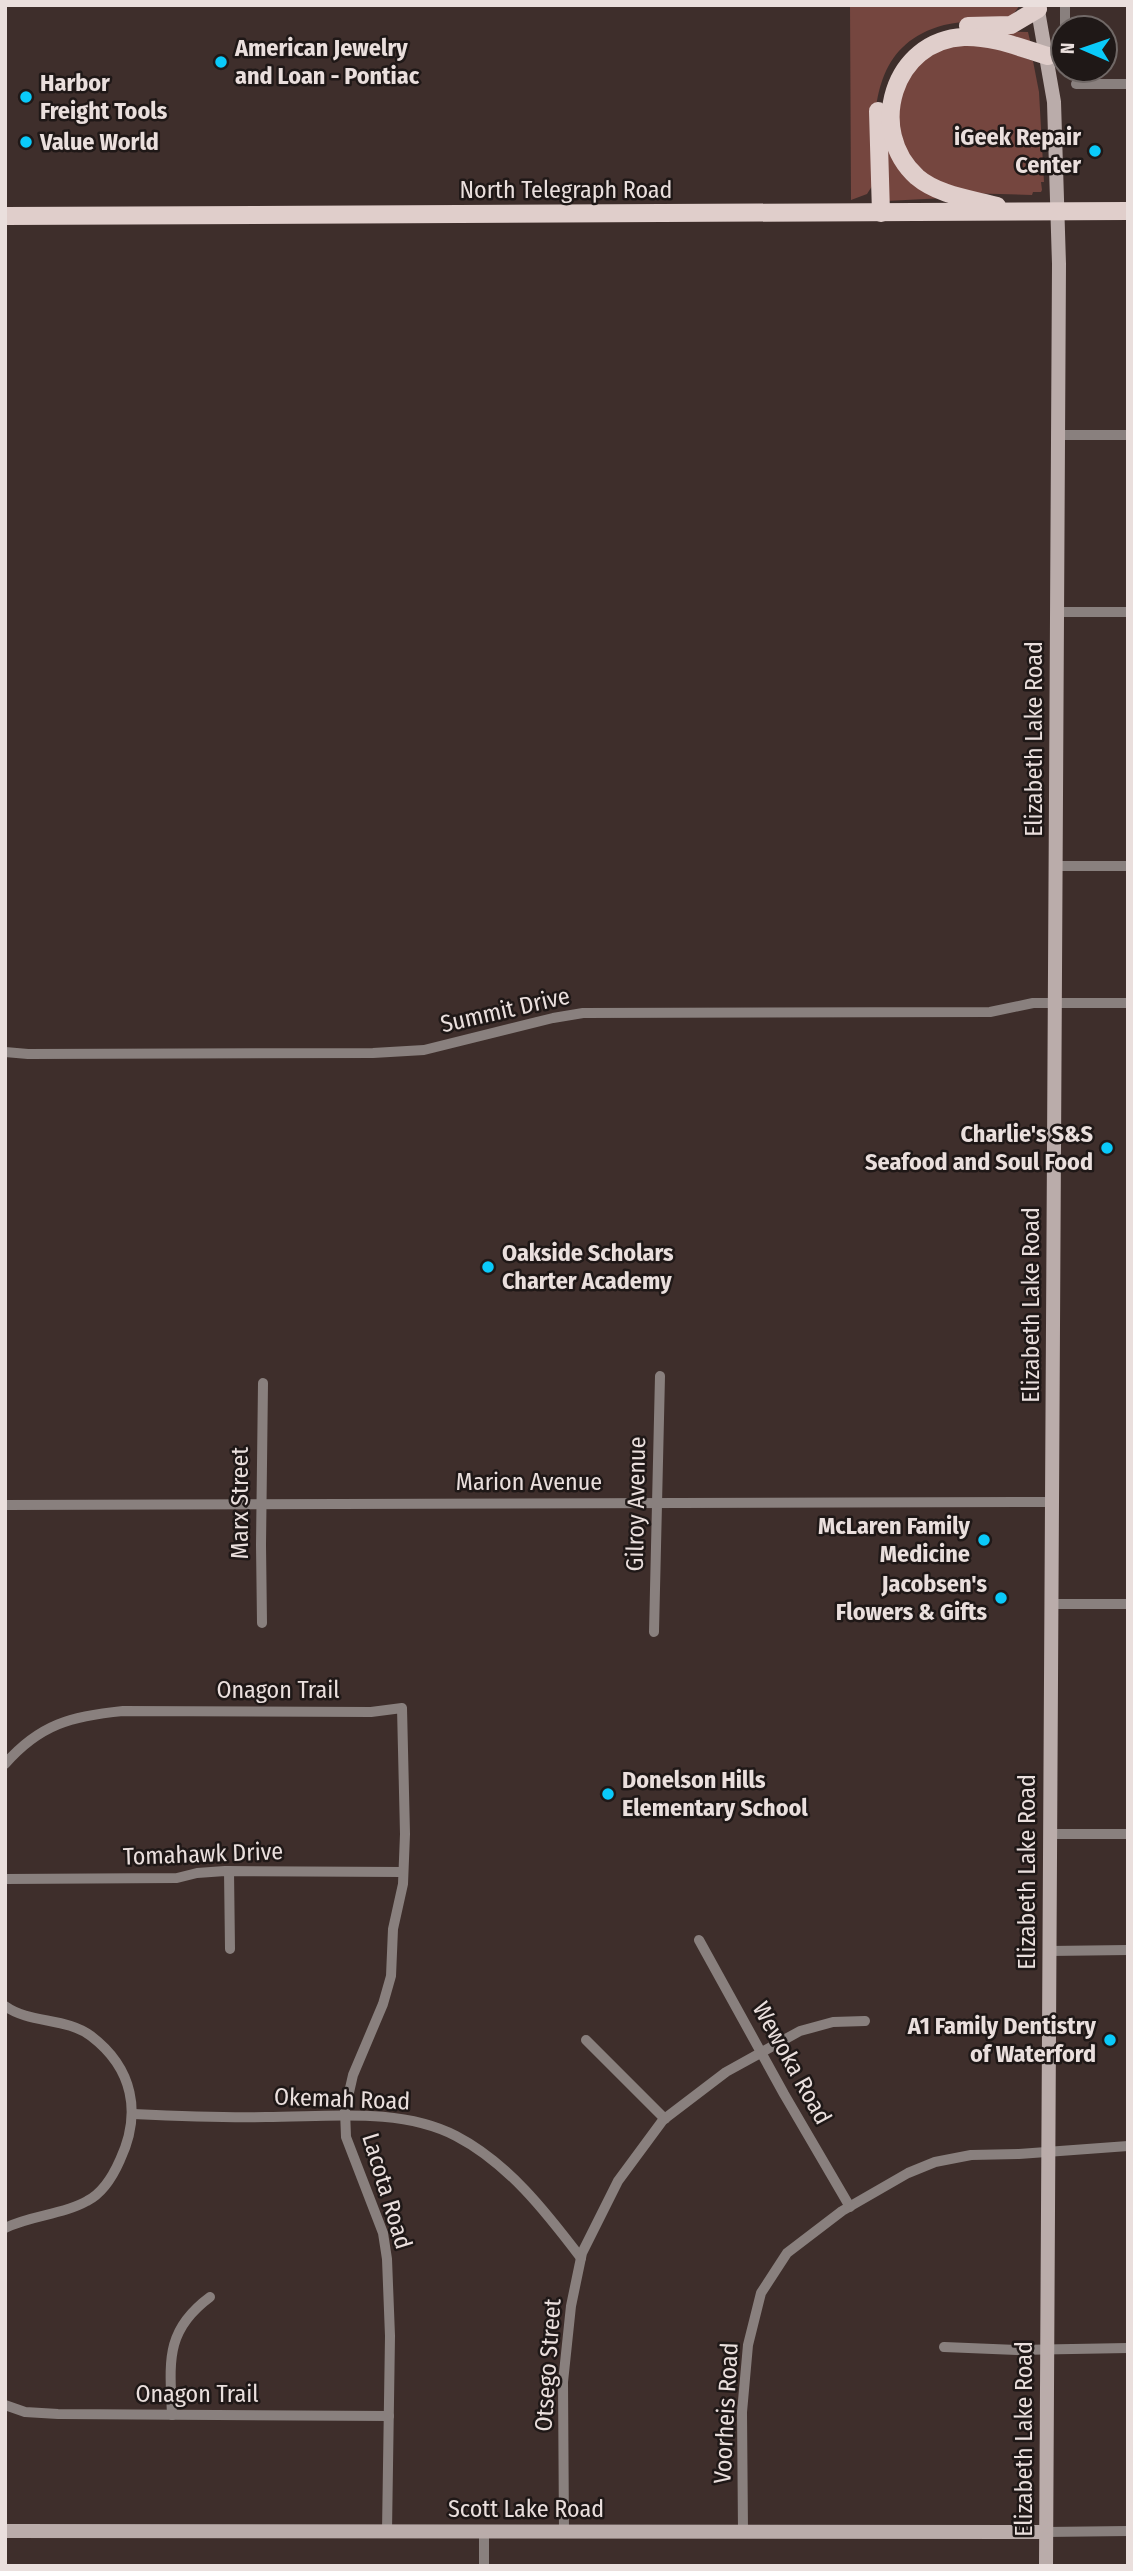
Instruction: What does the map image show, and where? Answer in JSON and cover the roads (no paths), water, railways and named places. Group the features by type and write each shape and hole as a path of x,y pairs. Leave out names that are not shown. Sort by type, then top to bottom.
{"main road":[{"name":"Elizabeth Lake Road","path":"1038,7 1048,56 1055,116 1059,211 1046,2566"},
{"path":"881,213 878,110 883,88 896,62 914,44 936,32 961,26 1011,25 1038,7"},
{"path":"1017,212 941,191 919,179 904,163 894,143 890,123 891,99 896,84 908,65 924,50 948,40 980,37 1048,56"},
{"name":"North Telegraph Road","path":"5,216 1128,211"},
{"name":"Scott Lake Road","path":"5,2531 1046,2532"}],"street":[{"path":"1058,435 1128,435"},
{"path":"1057,612 1128,612"},
{"path":"1056,866 1128,866"},
{"name":"Summit Drive","path":"5,1052 385,1053 424,1051 553,1018 583,1013 990,1012 1033,1003 1128,1003"},
{"name":"Gilroy Avenue","path":"654,1632 660,1376"},
{"name":"Marx Street","path":"262,1623 263,1383"},
{"name":"Marion Avenue","path":"5,1505 1052,1502"},
{"path":"1051,1604 1128,1604"},
{"name":"Onagon Trail","path":"5,1764 38,1734 83,1715 123,1711 371,1712 402,1708 405,1744 404,1872"},
{"path":"5,1745 14,1754"},
{"path":"1050,1835 1128,1834"},
{"path":"229,1871 230,1949"},
{"name":"Tomahawk Drive","path":"5,1879 177,1878 197,1873 229,1871 404,1872"},
{"name":"Lacota Road","path":"387,2532 389,2295 385,2246 383,2233 350,2149 345,2117 353,2075 383,2004 391,1976 393,1929 404,1872"},
{"name":"Wewoka Road","path":"699,1940 850,2207"},
{"path":"1049,1951 1128,1950"},
{"path":"5,2006 33,2017 65,2024 90,2035 117,2061 130,2092 133,2114 125,2148 114,2173 89,2201 68,2210 5,2228"},
{"name":"Otsego Street","path":"564,2532 566,2343 581,2258 618,2181 665,2119 726,2072 800,2031 833,2022 865,2021"},
{"path":"586,2040 665,2119"},
{"name":"Okemah Road","path":"133,2114 231,2118 345,2117 414,2121 454,2135 502,2166 581,2258"},
{"name":"Voorheis Road","path":"743,2532 742,2412 748,2345 761,2293 787,2253 812,2232 850,2207 908,2173 935,2162 971,2155 1128,2146"},
{"path":"172,2415 170,2362 175,2341 180,2326 195,2308 210,2297"},
{"path":"944,2347 1128,2348"},
{"name":"Onagon Trail","path":"5,2405 36,2413 389,2416"},
{"path":"1046,2532 1128,2531"},
{"path":"484,2532 484,2566"}],"place":[{"name":"American Jewelry and Loan - Pontiac","path":"221,62"},
{"name":"Harbor Freight Tools","path":"26,97"},
{"name":"Value World","path":"26,142"},
{"name":"iGeek Repair Center","path":"1095,151"},
{"name":"Charlie's S&S Seafood and Soul Food","path":"1107,1148"},
{"name":"Oakside Scholars Charter Academy","path":"488,1267"},
{"name":"McLaren Family Medicine","path":"984,1540"},
{"name":"Jacobsen's Flowers & Gifts","path":"1001,1598"},
{"name":"Donelson Hills Elementary School","path":"608,1794"},
{"name":"A1 Family Dentistry of Waterford","path":"1110,2040"}]}
